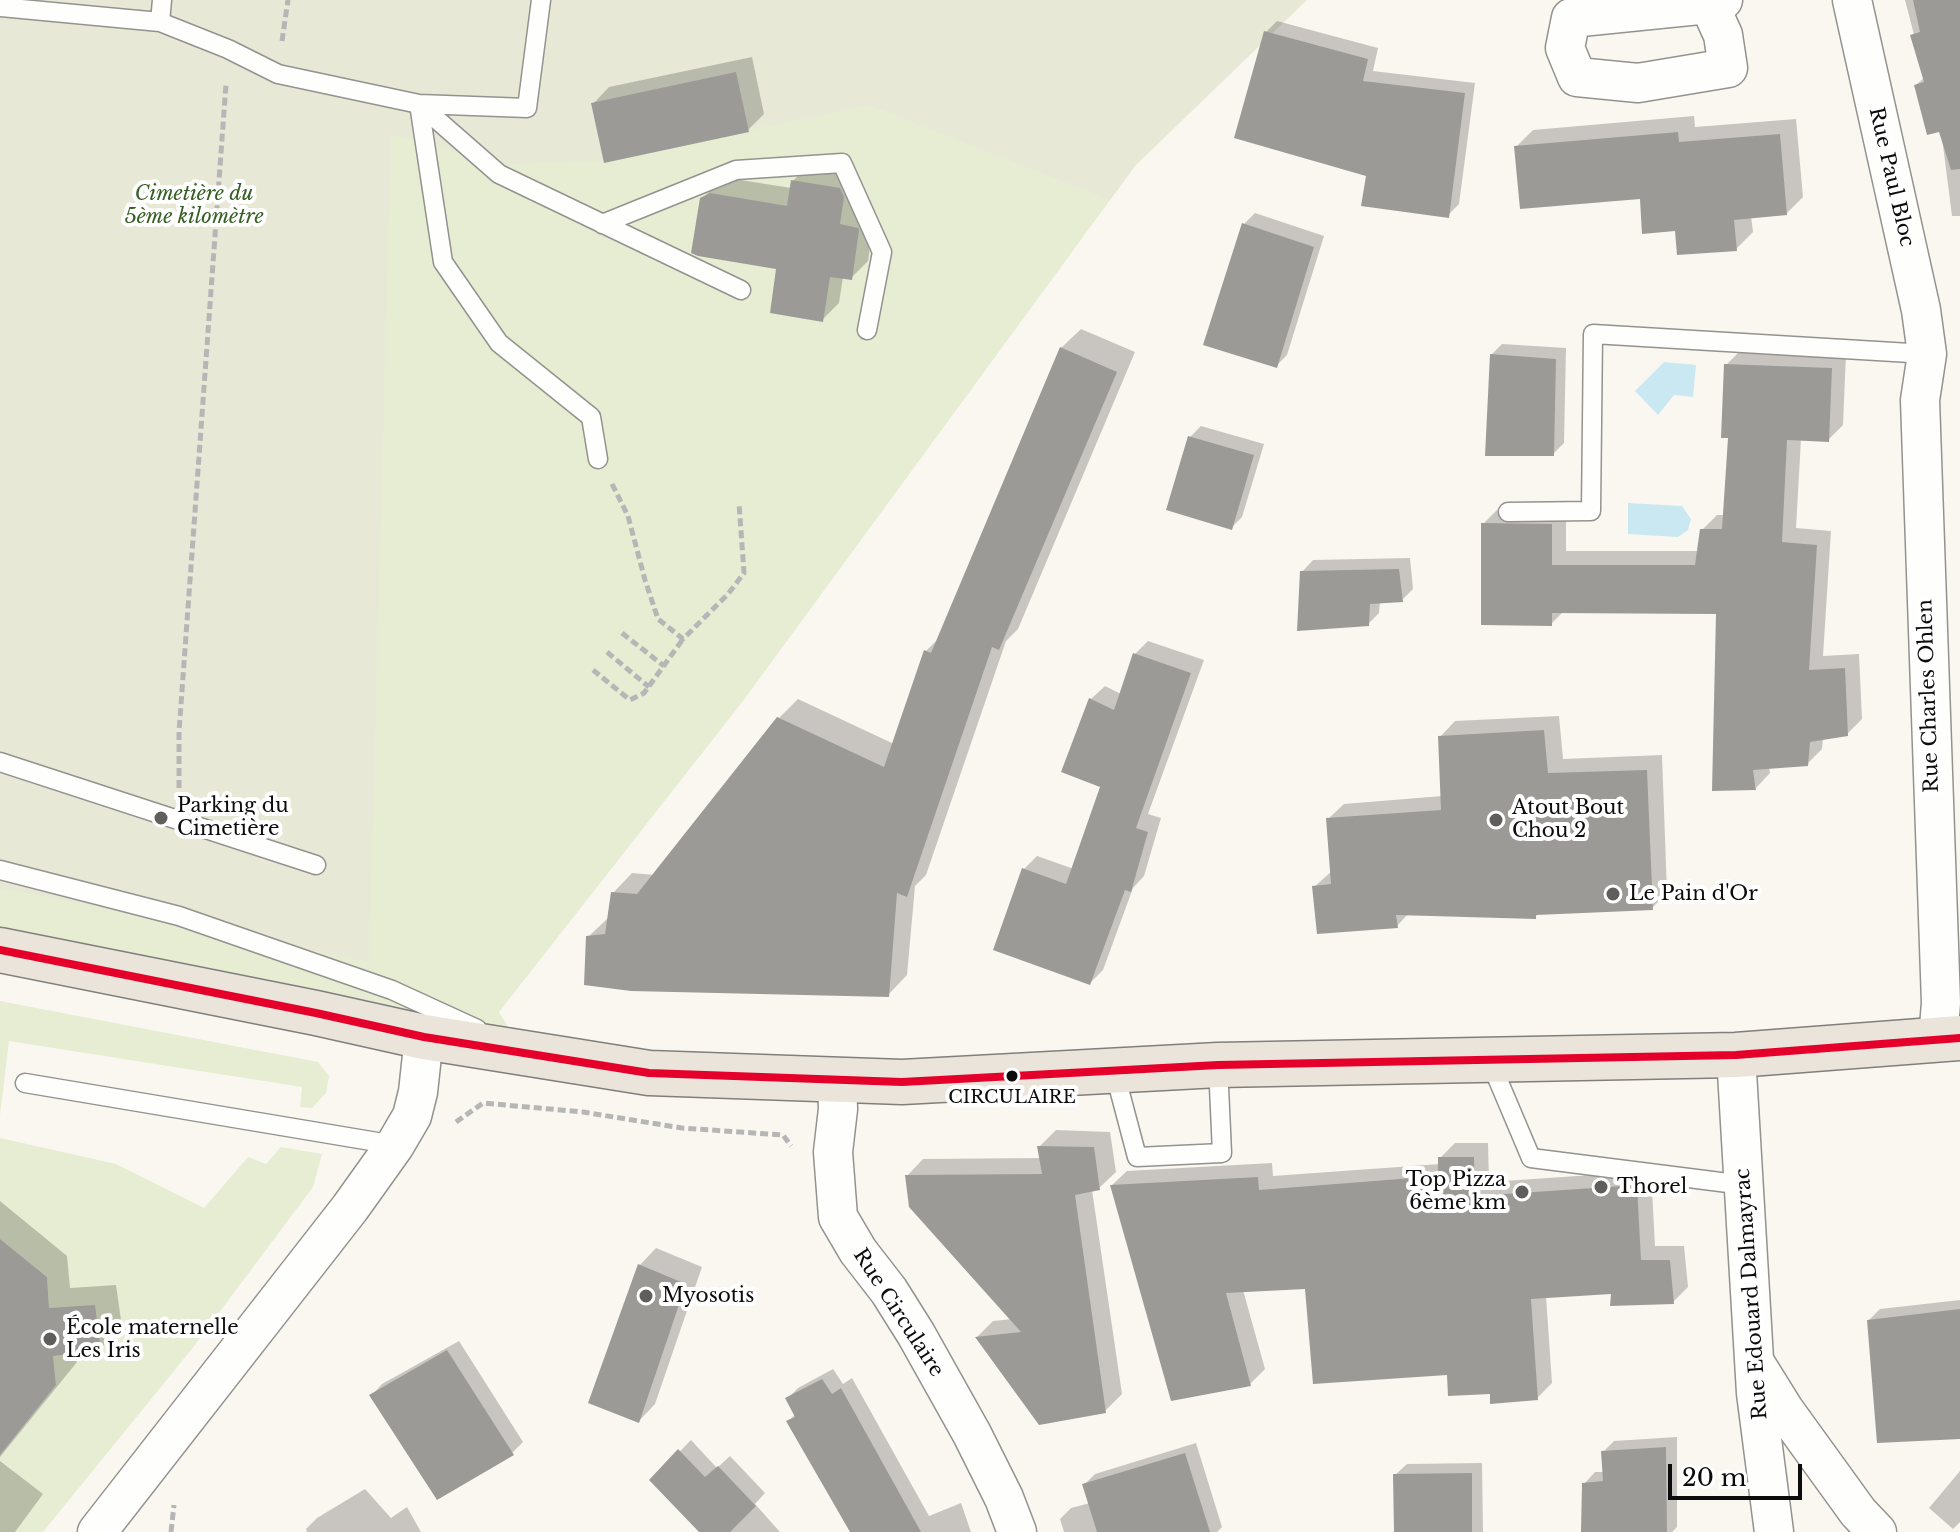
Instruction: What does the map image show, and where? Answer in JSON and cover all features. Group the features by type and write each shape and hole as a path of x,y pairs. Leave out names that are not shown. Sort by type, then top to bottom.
{"main road":[{"path":"0,950 424,1037 649,1073 902,1082 1218,1065 1736,1055 1949,1038"}],"street":[{"name":"Rue Paul Bloc","path":"1852,0 1921,310 1927,354"},
{"name":"Rue Charles Ohlen","path":"1927,354 1920,400 1926,627 1941,1003 1949,1038"},
{"path":"106,1528 395,1145 412,1116 424,1037"},
{"name":"Rue Edouard Dalmayrac","path":"1736,1055 1754,1362 1782,1528"},
{"name":"Rue Circulaire","path":"837,1081 838,1109 833,1152 838,1217 916,1334 972,1434 1017,1532"},
{"path":"1754,1362 1785,1411 1858,1512 1877,1532"}],"lane":[{"path":"160,22 162,0"},
{"path":"0,7 160,22 228,49 278,74 419,104 527,108 541,0"},
{"path":"419,104 499,174 741,290"},
{"path":"419,104 443,262 499,343 591,417 598,459"},
{"path":"602,224 736,170 842,163 882,252 867,330"},
{"path":"1508,512 1591,511 1593,334 1927,354"},
{"path":"0,762 316,865"},
{"path":"0,870 179,916 307,960 392,990 523,1051"},
{"path":"1490,1061 1531,1158 1744,1185"},
{"path":"1114,1070 1137,1157 1222,1153 1218,1065"},
{"path":"25,1083 395,1145"}],"path":[{"path":"179,821 179,732 228,49"},
{"path":"598,459 628,516 658,619 683,639"},
{"path":"593,670 630,700 644,693 683,639 728,594 744,573 739,503"},
{"path":"622,633 664,666"},
{"path":"607,652 649,687"},
{"path":"446,1129 483,1103 583,1112 682,1128 783,1135 794,1151"},
{"path":"171,1532 174,1499"}],"green space":[{"name":"Cimetière du 5ème kilomètre","path":"0,0 1307,0 1135,166 1110,200 869,105 602,161 506,164 391,134 369,962 0,889"},
{"path":"579,0 1135,166 743,701 499,1012 523,1051 0,950 0,841 224,111"},
{"path":"0,1001 318,1062 329,1076 326,1093 312,1108 300,1107 302,1087 9,1041 0,1115"},
{"path":"0,1138 116,1164 204,1208 248,1157 266,1164 281,1147 322,1154 313,1187 191,1350 43,1532 0,1532 0,1455 56,1385 53,1356 101,1350 95,1306 49,1308 47,1277 0,1239"}],"water":[{"path":"1664,362 1696,365 1693,397 1674,395 1658,415 1635,391"},
{"path":"1628,503 1682,506 1691,519 1688,530 1678,537 1628,534"}],"building":[{"path":"1913,0 1960,0 1960,169 1951,170 1939,132 1927,135 1914,85 1924,82 1910,35 1920,32"},
{"path":"1264,31 1368,59 1363,81 1465,93 1449,218 1361,206 1366,176 1234,138"},
{"path":"736,72 749,132 604,163 591,103"},
{"path":"1678,132 1679,142 1780,134 1787,215 1734,220 1737,251 1677,255 1675,231 1642,234 1640,199 1520,209 1514,146"},
{"path":"791,180 840,188 844,197 840,224 859,230 852,280 830,277 823,322 770,313 776,269 691,253 700,198 710,193 787,206"},
{"path":"1242,223 1314,247 1277,368 1203,345"},
{"path":"1060,347 1117,372 999,650 992,647 907,897 897,893 889,997 631,991 584,985 586,936 605,934 611,892 637,894 777,717 884,767 924,650 931,653"},
{"path":"1490,354 1556,359 1554,456 1485,456"},
{"path":"1724,364 1832,368 1829,442 1787,440 1782,542 1817,545 1809,670 1845,668 1848,736 1810,742 1808,766 1753,770 1756,790 1712,791 1716,614 1552,613 1552,626 1481,625 1481,523 1552,524 1552,565 1695,565 1700,529 1722,529 1728,438 1721,438"},
{"path":"1188,436 1254,455 1232,530 1166,510"},
{"path":"1399,569 1403,602 1370,604 1369,626 1297,631 1300,571"},
{"path":"1133,653 1191,673 1136,828 1148,832 1131,892 1125,890 1090,985 993,950 1022,868 1066,884 1100,787 1061,772 1089,698 1114,710"},
{"path":"1544,730 1548,773 1647,770 1653,910 1536,915 1536,919 1396,915 1398,928 1317,934 1312,886 1331,884 1326,818 1441,810 1438,736"},
{"path":"1037,1146 1094,1147 1100,1190 1075,1195 1106,1413 1039,1425 975,1337 1021,1332 909,1207 905,1175 1042,1174"},
{"path":"1438,1157 1474,1157 1475,1196 1637,1185 1641,1260 1670,1260 1674,1304 1610,1306 1611,1294 1531,1299 1538,1400 1490,1404 1490,1394 1448,1396 1447,1375 1313,1384 1305,1289 1226,1293 1251,1386 1171,1401 1110,1185 1258,1177 1259,1190 1438,1176"},
{"name":"École maternelle Les Iris","path":"0,1239 47,1277 49,1308 95,1305 101,1350 53,1356 56,1385 0,1455"},
{"path":"638,1264 686,1284 639,1423 588,1403"},
{"path":"1960,1309 1960,1439 1877,1443 1867,1320"},
{"path":"447,1350 514,1455 437,1500 369,1395"},
{"path":"822,1379 832,1394 841,1388 921,1532 850,1532 786,1421 795,1417 785,1398"},
{"path":"1666,1447 1667,1532 1581,1532 1582,1483 1603,1481 1601,1451"},
{"path":"678,1449 705,1477 718,1466 756,1506 730,1532 699,1532 649,1480"},
{"path":"1185,1453 1210,1532 1097,1532 1082,1484"},
{"path":"1472,1473 1472,1532 1394,1532 1393,1474"}],"transit line":[{"path":"0,950 424,1037 649,1073 902,1082 1218,1065 1736,1055 1960,1038"}],"place":[{"name":"Parking du Cimetière","path":"161,818"},
{"name":"Atout Bout Chou 2","path":"1496,820"},
{"name":"Le Pain d'Or","path":"1613,894"},
{"name":"CIRCULAIRE","path":"1012,1076"},
{"name":"Thorel","path":"1601,1187"},
{"name":"Top Pizza 6ème km","path":"1522,1192"},
{"name":"Myosotis","path":"646,1296"},
{"name":"École maternelle Les Iris","path":"50,1339"}]}
